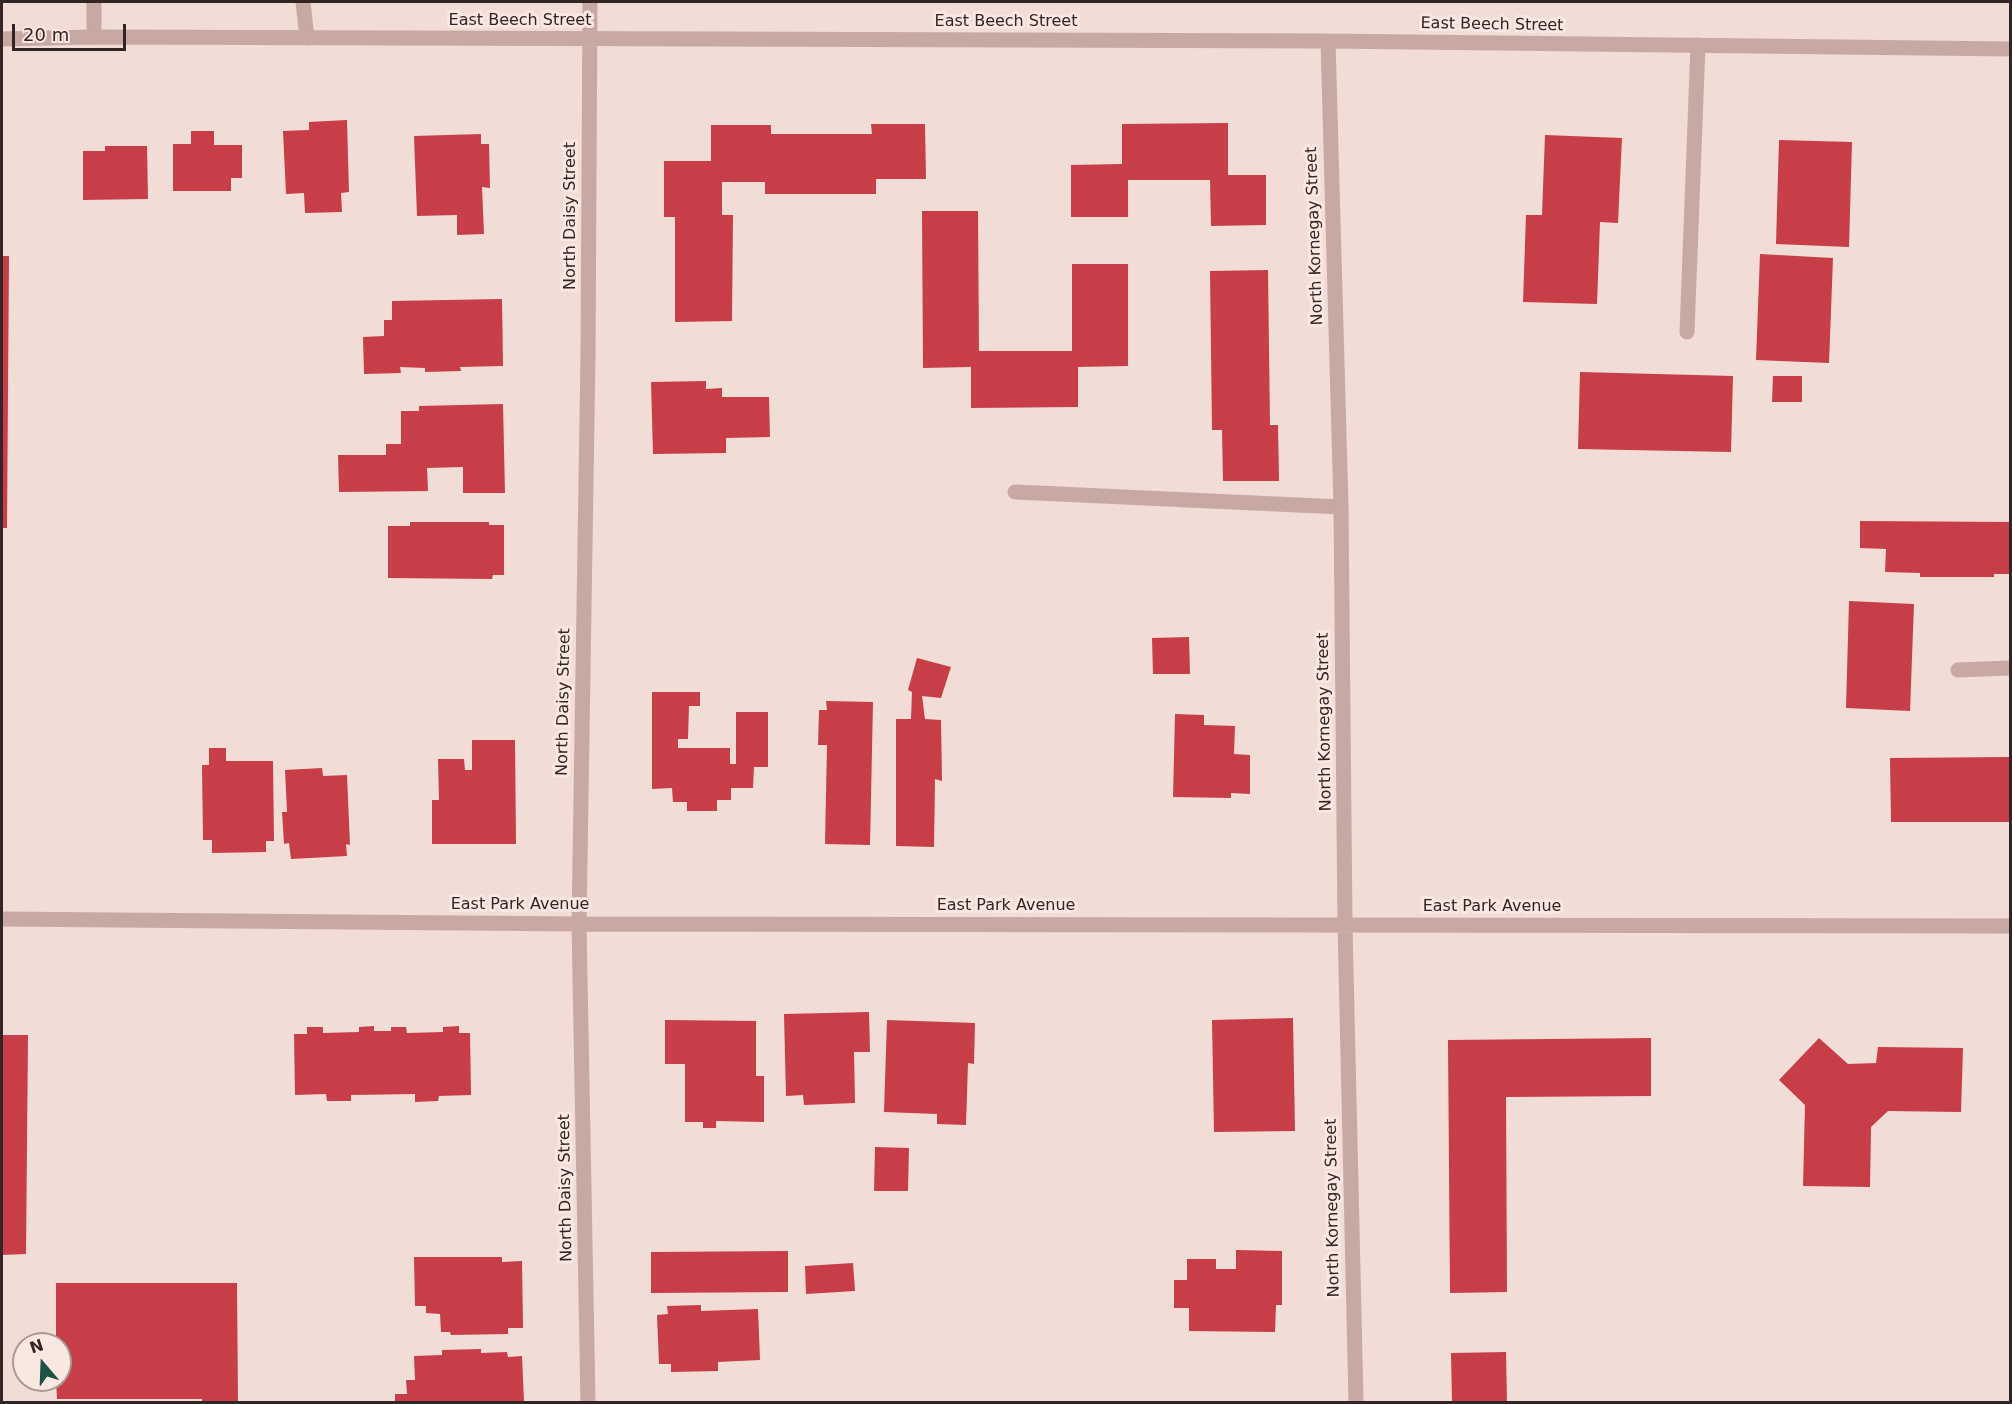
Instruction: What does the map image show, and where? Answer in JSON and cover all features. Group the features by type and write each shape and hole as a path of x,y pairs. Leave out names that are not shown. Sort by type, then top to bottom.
{"street":[{"path":"94,2 94,37"},
{"path":"303,2 307,38"},
{"name":"North Daisy Street","path":"588,1402 579,924 588,379 590,2"},
{"name":"East Beech Street","path":"2,39 94,37 1328,41 2010,49"},
{"name":"North Kornegay Street","path":"1328,41 1341,507 1345,925 1356,1402"},
{"path":"1687,332 1698,45"},
{"path":"1015,492 1341,507"},
{"path":"1958,670 2010,668"},
{"name":"East Park Avenue","path":"2,919 579,924 2010,926"}],"building":[{"path":"347,120 349,192 341,193 342,212 305,213 304,193 286,194 283,131 309,130 309,122"},
{"path":"1228,123 1228,175 1266,175 1266,225 1211,226 1210,180 1128,180 1128,217 1071,217 1071,165 1122,164 1122,124"},
{"path":"871,124 925,124 926,179 876,179 876,194 765,194 765,182 722,182 722,215 733,215 732,321 675,322 675,217 664,217 664,161 711,161 711,125 771,125 771,134 872,134"},
{"path":"191,131 214,131 214,145 242,145 242,178 231,178 231,191 173,191 173,144 191,144"},
{"path":"481,134 481,144 489,144 490,188 482,187 484,234 457,235 457,215 417,216 414,136"},
{"path":"1545,135 1622,138 1618,223 1600,222 1597,304 1523,302 1526,215 1542,215"},
{"path":"1779,140 1852,142 1849,247 1776,244"},
{"path":"105,146 147,146 148,199 83,200 83,151 105,151"},
{"path":"922,211 978,211 979,351 1072,351 1072,264 1128,264 1128,366 1078,367 1078,407 971,408 971,367 923,368"},
{"path":"1760,254 1833,258 1829,363 1756,360"},
{"path":"2,256 9,256 7,528 2,528"},
{"path":"1268,270 1270,425 1278,425 1279,481 1223,481 1222,430 1212,430 1210,271"},
{"path":"502,299 503,366 460,367 461,371 425,372 425,368 400,367 401,373 364,374 363,337 384,336 384,320 392,320 392,301"},
{"path":"1580,372 1733,376 1731,452 1578,449"},
{"path":"1773,376 1802,376 1802,402 1772,402"},
{"path":"706,381 706,389 722,388 722,397 769,397 770,437 726,438 726,453 653,454 651,382"},
{"path":"503,404 505,493 463,493 463,467 427,468 428,491 339,492 338,455 386,455 386,444 401,444 401,411 419,411 419,406"},
{"path":"1860,521 2010,522 2010,574 1994,574 1994,577 1920,577 1920,573 1885,572 1886,549 1860,548"},
{"path":"410,522 489,522 489,525 504,525 504,575 493,575 492,579 388,578 388,526 410,526"},
{"path":"1849,601 1914,604 1910,711 1846,708"},
{"path":"1189,637 1190,674 1153,674 1152,638"},
{"path":"917,658 951,667 941,698 922,696 925,719 941,720 942,781 935,779 934,847 896,846 896,719 911,719 912,692 908,690"},
{"path":"652,692 700,692 700,706 689,706 688,739 678,739 678,748 730,748 730,764 736,764 736,712 768,712 768,767 754,767 753,788 731,788 731,800 717,800 717,811 687,811 687,802 673,802 672,788 652,789"},
{"path":"826,701 873,702 870,845 825,844 827,745 818,745 819,710 827,710"},
{"path":"1175,714 1204,715 1204,725 1235,726 1234,754 1250,755 1250,794 1231,793 1231,798 1173,797"},
{"path":"472,740 515,740 516,844 432,844 432,800 439,800 438,759 464,759 465,770 472,770"},
{"path":"209,748 226,748 226,761 273,761 274,841 266,841 266,852 212,853 212,840 203,840 202,765 209,765"},
{"path":"2010,757 2010,822 1891,822 1890,758"},
{"path":"322,768 323,776 347,775 350,845 346,844 347,856 291,859 289,843 284,844 282,812 287,812 285,770"},
{"path":"869,1012 870,1052 854,1052 855,1103 804,1105 803,1095 786,1096 784,1014"},
{"path":"1293,1018 1295,1131 1214,1132 1212,1020"},
{"path":"665,1020 756,1021 756,1076 764,1076 764,1122 716,1121 716,1128 703,1128 703,1122 685,1122 685,1064 665,1064"},
{"path":"887,1020 975,1023 974,1064 968,1063 966,1125 937,1124 937,1114 884,1112"},
{"path":"374,1026 374,1031 391,1031 391,1027 406,1027 407,1033 443,1032 443,1027 459,1026 459,1033 470,1033 471,1095 439,1096 438,1101 415,1102 415,1094 351,1095 351,1101 327,1101 326,1094 295,1095 294,1034 307,1034 307,1027 323,1027 323,1033 359,1032 359,1027"},
{"path":"2,1035 28,1035 26,1254 2,1255"},
{"path":"1651,1038 1651,1096 1506,1097 1507,1292 1450,1293 1448,1040"},
{"path":"1819,1038 1848,1064 1876,1063 1878,1047 1963,1048 1961,1112 1888,1111 1871,1127 1870,1187 1803,1186 1805,1105 1779,1080"},
{"path":"875,1147 909,1148 908,1191 874,1191"},
{"path":"1236,1250 1282,1251 1282,1305 1276,1305 1275,1332 1189,1331 1189,1308 1174,1308 1174,1280 1187,1280 1187,1259 1216,1259 1216,1269 1236,1269"},
{"path":"788,1251 788,1292 651,1293 651,1252"},
{"path":"414,1257 502,1257 502,1262 522,1261 523,1328 508,1328 508,1334 451,1335 450,1332 441,1332 440,1314 426,1313 426,1306 415,1306"},
{"path":"853,1263 855,1291 806,1294 805,1266"},
{"path":"56,1283 237,1283 238,1402 202,1402 202,1399 57,1399 57,1392 72,1392 72,1332 56,1332"},
{"path":"701,1305 701,1311 758,1309 760,1360 718,1362 718,1371 671,1372 671,1364 659,1364 657,1315 668,1314 667,1306"},
{"path":"481,1349 481,1353 507,1352 508,1357 522,1356 524,1402 395,1402 395,1394 407,1394 406,1380 415,1380 414,1356 442,1355 442,1350"},
{"path":"1506,1352 1507,1402 1452,1402 1451,1353"}]}
